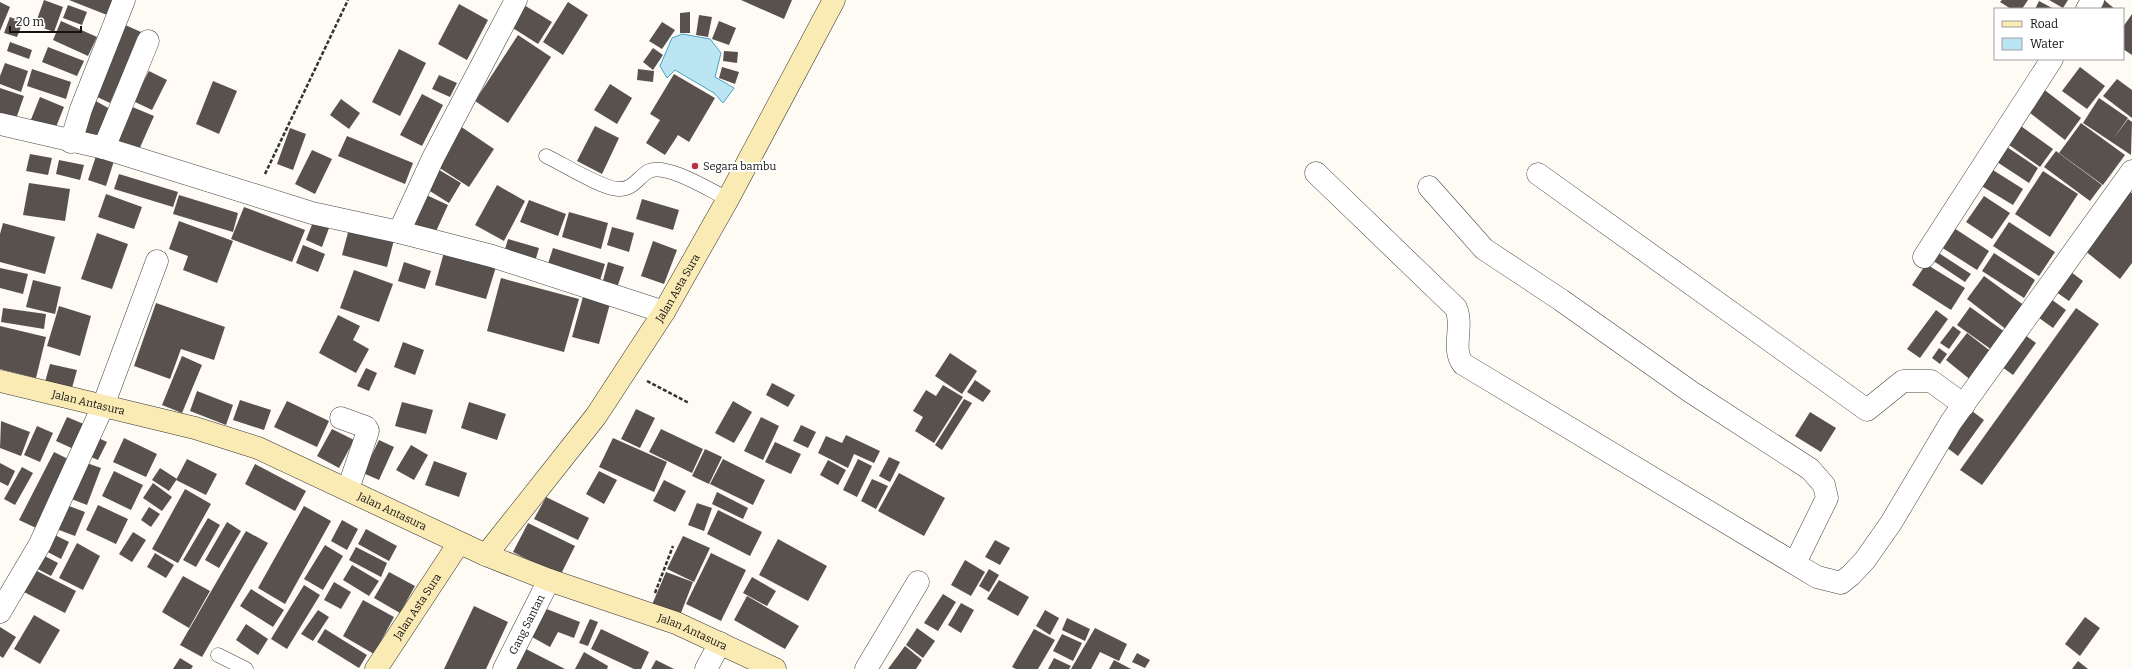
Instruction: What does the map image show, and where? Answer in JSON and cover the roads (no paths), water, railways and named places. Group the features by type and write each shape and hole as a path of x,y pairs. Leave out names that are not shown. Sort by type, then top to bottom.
{"main road":[{"name":"Jalan Asta Sura","path":"486,555 596,416 627,371 664,312 728,199 834,0"},
{"name":"Jalan Antasura","path":"0,381 195,428 258,448 486,555 549,580 648,612 775,669"},
{"name":"Jalan Asta Sura","path":"376,669 459,543"}],"street":[{"path":"71,142 81,108 124,0"},
{"path":"400,232 433,158 516,0"},
{"path":"104,148 148,41"},
{"path":"1924,257 2051,60"},
{"path":"0,124 71,142 104,148 256,194 312,213 400,232 492,256 664,312"},
{"path":"1316,173 1456,308 1460,323 1457,352 1458,358 1463,364 1794,564 1817,577 1841,583 1851,575 1891,523 1951,422 2132,171"},
{"path":"1538,174 1867,410 1903,381 1932,381 1964,405"},
{"path":"1430,187 1475,241 1488,252 1561,300 1690,392 1810,469 1824,485 1827,498 1794,564"},
{"path":"0,612 40,544 103,406 157,261"},
{"path":"341,418 366,427 368,431 348,489"},
{"name":"Gang Santan","path":"504,669 549,580"},
{"path":"866,669 918,582"},
{"path":"706,669 720,643"}],"lane":[{"path":"546,156 605,185 619,189 633,185 649,172 669,171 728,199"},
{"path":"218,655 246,669"}],"water":[{"path":"682,34 710,39 721,53 715,77 734,88 723,103 714,93 675,70 667,78 660,66 672,38"}],"place":[{"name":"Segara bambu","path":"695,166"}]}
